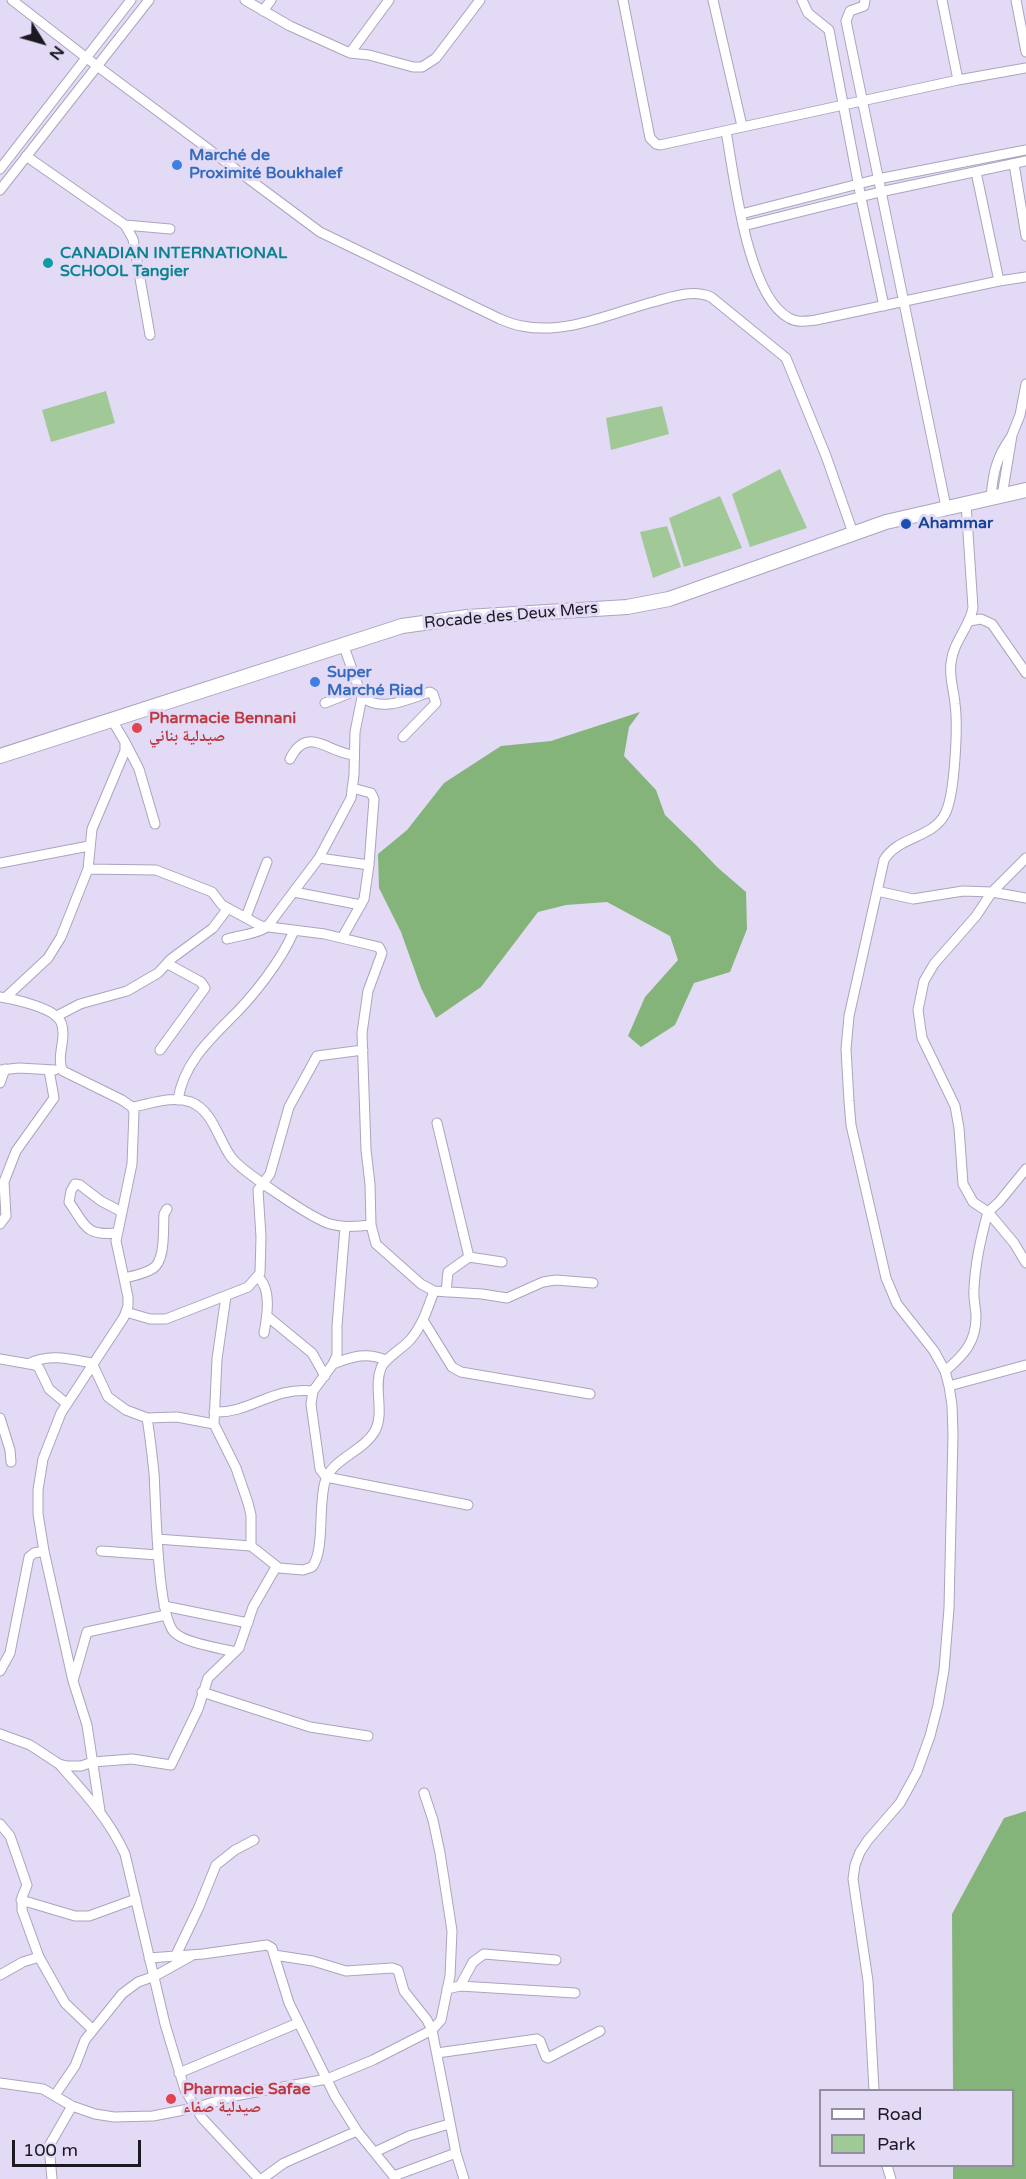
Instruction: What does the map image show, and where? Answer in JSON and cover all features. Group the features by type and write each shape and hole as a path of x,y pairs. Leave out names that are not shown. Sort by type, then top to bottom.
{"highway":[{"name":"Rocade des Deux Mers","path":"0,756 402,626 441,620 627,607 669,599 886,522 1026,490"}],"street":[{"path":"12,0 320,232 500,319 522,326 557,327 680,295 698,293 711,297 786,358 826,456 853,533"},
{"path":"0,168 131,0"},
{"path":"0,190 149,0"},
{"path":"245,0 319,40 350,53 369,55 413,67 422,67 436,58 480,0"},
{"path":"263,11 271,0"},
{"path":"350,53 389,0"},
{"path":"623,0 653,141 660,145 958,80 1026,68"},
{"path":"713,0 742,126"},
{"path":"802,0 808,13 829,30 858,185 884,306"},
{"path":"865,0 864,6 850,11 846,21 946,507"},
{"path":"942,0 958,80"},
{"path":"1016,0 1026,52"},
{"path":"726,131 743,226 763,285 771,302 790,319 816,320 1026,277"},
{"path":"741,214 878,178 1026,150"},
{"path":"26,156 125,225 133,239 150,335"},
{"path":"743,226 880,192 1026,161"},
{"path":"1014,164 1026,236"},
{"path":"976,172 999,281"},
{"path":"125,225 170,229"},
{"path":"997,497 993,473 1020,415 1026,384"},
{"path":"874,2089 868,1981 853,1879 860,1852 868,1839 900,1803 917,1772 938,1705 944,1670 949,1608 952,1405 945,1371 934,1351 902,1311 886,1278 851,1125 846,1069 846,1035 854,988 884,860 891,850 934,827 947,810 956,726 955,703 950,678 951,662 957,641 972,615 973,600 966,503"},
{"path":"969,621 981,619 992,624 1026,673"},
{"path":"344,644 361,693 369,703 379,706 430,692 433,694 436,703 403,737"},
{"path":"325,703 361,693"},
{"path":"227,939 255,934 267,927 319,858 351,798 355,732 361,693"},
{"path":"112,720 140,769 155,825"},
{"path":"290,759 295,750 305,742 314,741 345,754 354,755"},
{"path":"2,997 39,966 55,949 88,869 89,846 95,821 123,758 125,742"},
{"path":"342,938 364,899 374,799 371,793 352,788"},
{"path":"0,863 89,846"},
{"path":"319,858 369,865"},
{"path":"1026,858 992,892 976,916 929,972 922,987 918,1010 922,1038 955,1106 963,1184 973,1202 988,1212 1026,1263"},
{"path":"246,917 267,862"},
{"path":"88,869 165,872 212,892 222,905 267,927 375,945 382,951 365,1001 362,1033 371,1225 379,1249 421,1284 434,1291 507,1298 543,1282 556,1280 593,1283"},
{"path":"877,891 913,899 963,891 992,892 1026,898"},
{"path":"294,892 361,905"},
{"path":"57,1016 80,1004 128,991 158,973 171,959 213,928 228,908"},
{"path":"178,1100 190,1066 214,1033 253,993 289,943 294,931"},
{"path":"160,1050 205,988 201,982 168,964"},
{"path":"2,997 57,1016 62,1023 60,1061 63,1071"},
{"path":"126,1312 150,1319 166,1319 248,1287 258,1277 261,1247 258,1190 270,1174 289,1107 313,1061 320,1055 363,1050"},
{"path":"0,1083 3,1069 63,1071 113,1095 132,1107 135,1116 132,1164 116,1247 128,1297 126,1312 67,1404 47,1448 39,1477 38,1514 44,1551 73,1681 87,1725 100,1811"},
{"path":"0,1224 6,1216 4,1182 16,1151 27,1132 54,1098 49,1070"},
{"path":"132,1107 178,1100 199,1107 210,1120 232,1159 264,1183 325,1222 345,1227 371,1225"},
{"path":"437,1123 469,1257"},
{"path":"945,1371 963,1355 974,1336 976,1316 974,1288 982,1234 988,1212 1026,1169"},
{"path":"117,1233 97,1234 88,1228 69,1202 71,1191 75,1184 80,1185 102,1202 122,1212"},
{"path":"124,1278 152,1269 157,1265 161,1258 164,1214 167,1209"},
{"path":"345,1227 337,1326 337,1355 313,1391 311,1404 320,1469 326,1477 468,1505"},
{"path":"446,1292 448,1272 469,1257 502,1262"},
{"path":"258,1277 263,1282 265,1291 267,1316 264,1333"},
{"path":"157,1539 251,1546 276,1567 303,1570 315,1565 318,1556 321,1500 326,1477 375,1430 379,1413 382,1365 412,1338 423,1320 434,1291"},
{"path":"226,1296 219,1339 214,1424 236,1468 248,1503 251,1546"},
{"path":"267,1316 312,1353 325,1376"},
{"path":"423,1320 452,1367 461,1372 590,1394"},
{"path":"333,1364 352,1356 364,1355 374,1355 386,1360"},
{"path":"28,1364 39,1358 54,1357 92,1363"},
{"path":"0,1359 39,1368 49,1389 67,1404"},
{"path":"92,1363 108,1397 126,1410 147,1418 177,1418 214,1424"},
{"path":"949,1386 1026,1365"},
{"path":"214,1412 237,1410 273,1395 301,1390 313,1391"},
{"path":"0,1418 10,1450 11,1462"},
{"path":"147,1418 152,1448 158,1555 165,1610 173,1632 182,1638 235,1652"},
{"path":"0,1671 10,1653 29,1557 34,1553 44,1551"},
{"path":"101,1551 158,1555"},
{"path":"59,1764 73,1767 93,1762 132,1760 171,1766 198,1709 202,1692 211,1673 235,1652 243,1640 254,1606 276,1567"},
{"path":"73,1681 87,1632 165,1610 248,1623"},
{"path":"202,1692 310,1727 369,1736"},
{"path":"0,1734 30,1745 59,1764 100,1811 116,1834 125,1854 165,2024 179,2073 194,2108 261,2179 284,2163 357,2131"},
{"path":"0,2083 35,2087 55,2095 72,2106 104,2116 153,2116 194,2108 234,2096 327,2079 373,2060 432,2030 441,2020 451,1965 452,1931 440,1853 424,1793"},
{"path":"0,1824 10,1836 27,1885 21,1900 22,1910 39,1957 65,2003 93,2030"},
{"path":"176,1955 216,1865 235,1850 254,1840"},
{"path":"21,1900 82,1916 97,1914 136,1899"},
{"path":"149,1958 193,1955 267,1945 272,1948 289,2003 327,2079 357,2131 395,2178 456,2153"},
{"path":"460,1986 473,1962 484,1954 555,1960"},
{"path":"55,2095 73,2070 85,2040 129,1987 193,1955"},
{"path":"274,1955 313,1961 346,1971 395,1969 399,1973 404,1991 432,2030 449,2124 464,2179"},
{"path":"0,1975 23,1962 39,1957"},
{"path":"447,1989 460,1986 575,1993"},
{"path":"179,2073 298,2023"},
{"path":"437,2053 537,2039 548,2058 600,2031"},
{"path":"52,2179 49,2146 72,2106"},
{"path":"375,2152 409,2136 449,2124"}],"green space":[{"path":"106,391 115,423 51,442 42,410"},
{"path":"662,406 669,434 611,450 606,418"},
{"path":"780,469 807,528 750,547 732,494"},
{"path":"720,496 742,548 684,567 669,518"},
{"path":"667,526 681,567 653,578 640,532"},
{"path":"640,712 629,727 624,756 656,790 665,815 717,867 746,892 747,929 730,972 694,983 675,1025 641,1047 628,1036 645,997 678,960 670,936 607,902 566,905 538,912 481,987 436,1018 421,988 401,932 379,888 378,854 407,830 444,783 501,746 551,741"},
{"path":"1026,1811 1026,2179 953,2179 953,2167 1014,2167 1014,2089 953,2089 952,1914 1004,1818"}],"place":[{"name":"Marché de Proximité Boukhalef","path":"177,165"},
{"name":"CANADIAN INTERNATIONAL SCHOOL Tangier","path":"48,263"},
{"name":"Ahammar","path":"906,524"},
{"name":"Super Marché Riad","path":"315,682"},
{"name":"Pharmacie Bennani صيدلية بناني","path":"137,728"},
{"name":"Pharmacie Safae صيدلية صفاء","path":"171,2099"}]}
